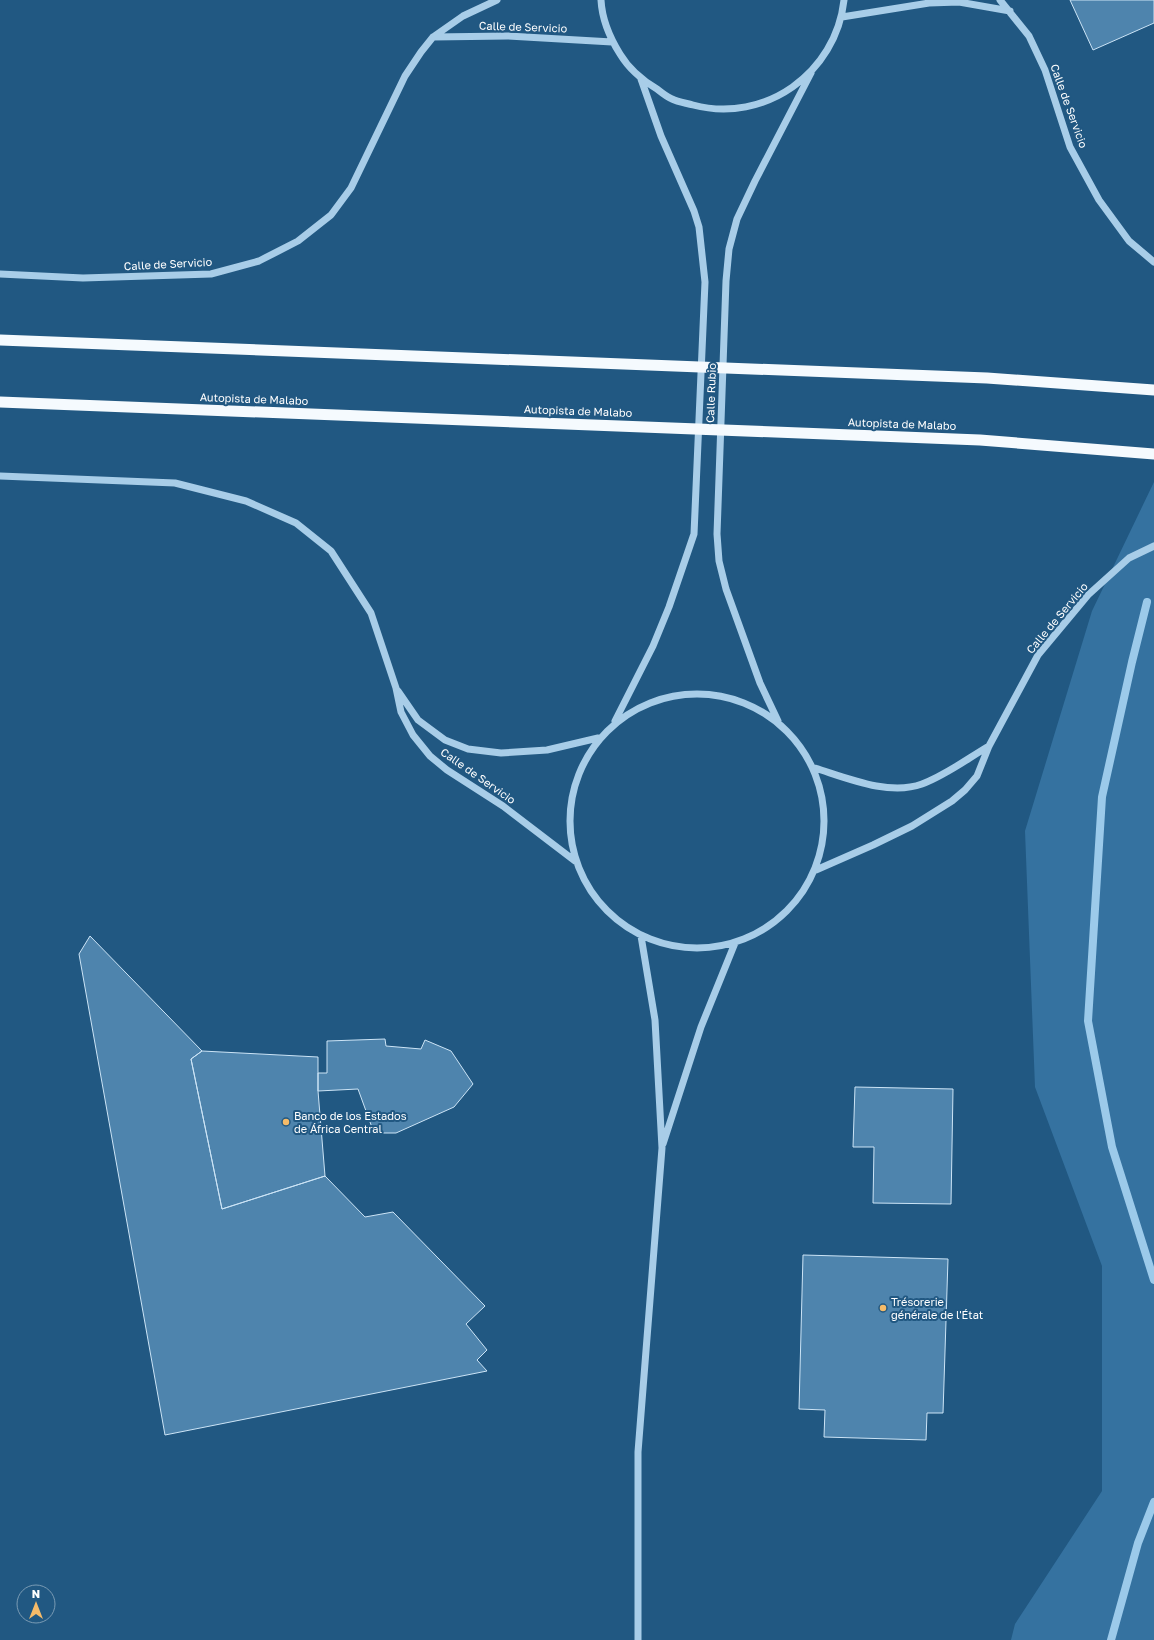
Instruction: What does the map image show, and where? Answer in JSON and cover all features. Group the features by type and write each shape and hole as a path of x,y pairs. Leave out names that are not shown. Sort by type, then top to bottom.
{"highway":[{"path":"0,340 987,378 1154,390"},
{"name":"Autopista de Malabo","path":"0,402 980,440 1154,454"}],"street":[{"name":"Calle de Servicio","path":"0,274 83,278 211,274 259,261 298,241 330,215 351,188 405,76 433,37 463,16 497,0"},
{"path":"601,0 602,11 612,42 625,62 641,79 672,100 708,109 746,108 781,96 811,73 830,47 842,17 844,0"},
{"name":"Calle de Servicio","path":"1000,0 1029,36 1045,70 1070,147 1099,200 1129,241 1154,262"},
{"path":"842,17 929,3 959,2 1010,11"},
{"name":"Calle de Servicio","path":"433,37 508,36 612,42"},
{"name":"Calle Rubio","path":"778,721 760,682 726,589 719,561 716,534 726,281 729,249 737,219 811,73"},
{"name":"Calle Rubio","path":"615,722 653,646 669,607 694,534 705,282 699,227 694,211 661,136 641,79"},
{"name":"Calle de Servicio","path":"0,476 175,483 246,501 296,523 330,551 372,613 396,688 401,712 413,735 430,756 447,770 503,806 575,861"},
{"name":"Calle de Servicio","path":"816,870 873,846 912,826 952,801 965,790 976,776 989,746 1038,655 1088,595 1129,558 1154,546"},
{"name":"Calle de Servicio","path":"396,688 418,720 445,740 468,749 502,753 547,750 598,738"},
{"path":"696,692 740,700 778,721 799,742 815,768 825,801 825,836 816,870 796,902 769,926 735,943 704,948 672,946 641,936 613,917 590,892 575,861 568,818 576,776 598,738 615,722 653,700 696,692"},
{"path":"815,768 863,784 902,788 921,784 938,776 989,746"},
{"path":"638,1640 638,1452 662,1148 655,1020 641,936"},
{"path":"662,1148 701,1027 735,943"}],"shaded area":[{"path":"1154,482 1154,1640 1011,1640 1015,1624 1102,1491 1102,1266 1035,1087 1025,831 1092,611"}],"building":[{"path":"1070,0 1154,0 1154,23 1093,50"},
{"path":"90,936 202,1051 191,1059 222,1209 325,1176 365,1217 393,1212 485,1306 466,1324 487,1350 477,1360 487,1371 165,1435 79,954"},
{"path":"385,1039 386,1046 421,1049 425,1040 451,1051 473,1084 454,1107 396,1133 374,1133 358,1089 318,1091 318,1073 327,1073 327,1041"},
{"path":"202,1051 318,1057 318,1091 325,1176 222,1209 191,1059"},
{"path":"855,1087 953,1089 951,1204 873,1203 874,1147 853,1147"},
{"path":"803,1255 948,1259 943,1413 927,1413 926,1440 824,1437 825,1410 799,1409"}],"waterway":[{"path":"1147,602 1102,797 1088,1021 1112,1147 1154,1280"},
{"path":"1111,1640 1138,1543 1154,1502"}],"place":[{"name":"Banco de los Estados de África Central","path":"286,1122"},
{"name":"Trésorerie générale de l'État","path":"883,1308"}]}
